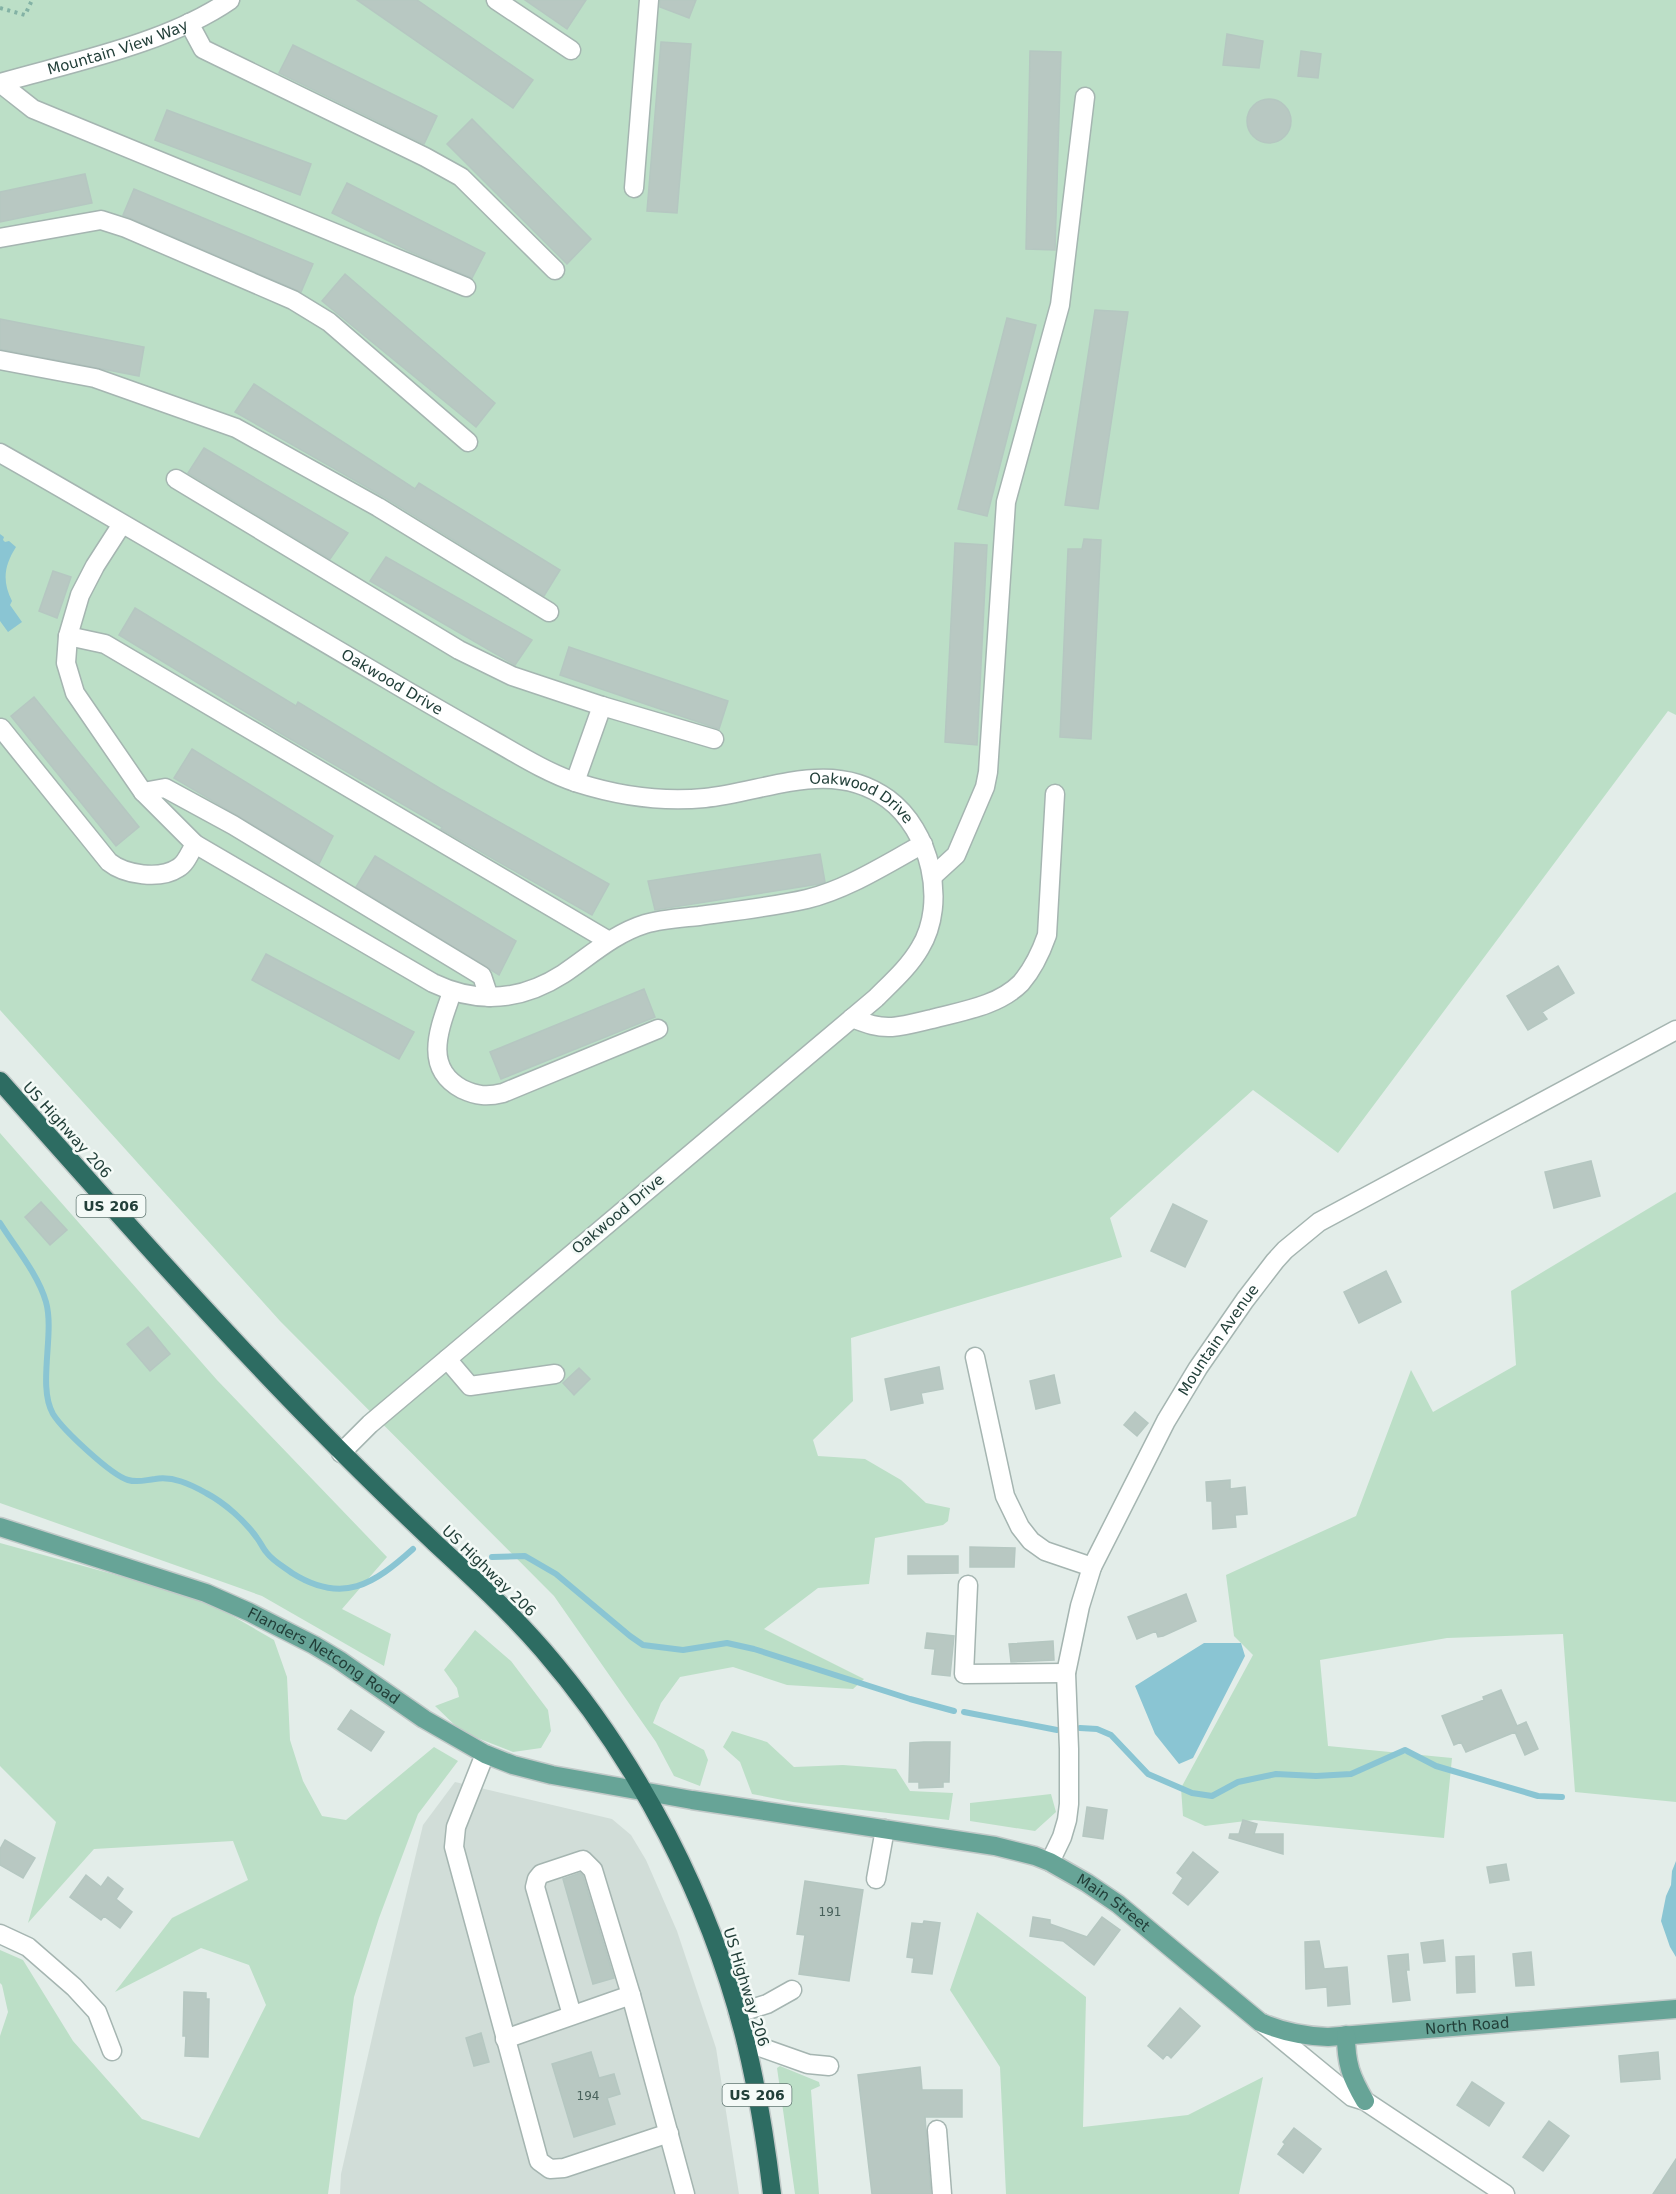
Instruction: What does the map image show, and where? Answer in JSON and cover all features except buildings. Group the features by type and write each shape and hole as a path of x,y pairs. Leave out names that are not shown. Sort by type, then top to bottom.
{"highway":[{"name":"US Highway 206","path":"0,1081 126,1223 280,1390 342,1453 496,1599 543,1650 594,1716 642,1790 683,1867 719,1956 746,2042 763,2123 772,2194"}],"main road":[{"name":"Flanders Netcong Road","path":"0,1527 206,1593 235,1605 339,1660 424,1719 485,1754 535,1772 642,1790"},
{"name":"Main Street","path":"642,1790 995,1846 1035,1856 1077,1876 1112,1900 1260,2022"},
{"name":"North Road","path":"1260,2022 1302,2036 1346,2036 1676,2009"},
{"path":"1346,2036 1351,2078 1365,2101"}],"street":[{"name":"Mountain View Way","path":"0,83 160,36 230,0"},
{"path":"496,0 571,50"},
{"path":"634,188 649,0"},
{"path":"189,23 203,50 394,141 461,177 555,270"},
{"path":"0,83 33,109 466,287"},
{"path":"933,876 956,855 985,787 988,772 1006,502 1060,305 1085,97"},
{"path":"0,238 101,220 126,228 293,300 329,322 468,442"},
{"path":"0,360 95,378 236,428 378,507 549,612"},
{"name":"Oakwood Drive","path":"0,453 448,715 525,758 575,782 618,793 677,799 725,796 797,779 819,777 841,779 859,784 889,800 904,814 923,844 933,876 932,915 922,945 898,976 852,1018 370,1424 342,1453"},
{"path":"176,479 459,650 512,676 602,706 714,739"},
{"path":"122,524 95,566 80,595 68,636 66,663 75,693 143,792 195,844 452,992 468,996 489,997 515,994 541,986 629,930 647,924 808,898 837,889 923,844"},
{"path":"68,636 105,644 609,941"},
{"path":"575,782 602,706"},
{"path":"1,728 109,862 117,868 154,874 170,872 182,866 195,844"},
{"path":"143,792 165,788 233,825 482,976 489,997"},
{"path":"852,1018 869,1025 891,1027 914,1023 978,1007 1008,992 1020,983 1041,952 1047,934 1055,794"},
{"path":"452,992 439,1033 437,1049 439,1064 457,1086 480,1096 489,1097 503,1093 658,1029"},
{"name":"Mountain Avenue","path":"1050,1862 1062,1836 1069,1804 1066,1673 1080,1606 1092,1567 1166,1421 1198,1368 1245,1300 1285,1250 1319,1222 1676,1030"},
{"path":"975,1357 1005,1496 1020,1527 1031,1541 1045,1551 1092,1567"},
{"path":"447,1359 470,1386 555,1374"},
{"path":"968,1585 964,1674 1066,1673"},
{"path":"485,1754 456,1827 454,1847 536,2154 544,2166 550,2169 564,2168 669,2133"},
{"path":"876,1879 885,1829"},
{"path":"572,2016 535,1887 541,1874 583,1860 593,1870 685,2194"},
{"path":"0,1934 28,1947 74,1987 97,2012 112,2050"},
{"path":"738,2013 767,2004 792,1990"},
{"path":"505,2039 630,1995"},
{"name":"Main Street","path":"1260,2022 1352,2097 1365,2101 1505,2194"},
{"path":"746,2042 808,2064 829,2066"},
{"path":"937,2130 942,2194"}],"path":[{"path":"0,8 25,15 32,0"}],"shaded area":[{"path":"455,1782 612,1819 631,1835 646,1860 677,1931 716,2048 739,2194 340,2194 341,2174 423,1825"}],"green space":[{"path":"0,0 1676,0 1676,715 1668,711 1338,1153 1253,1090 1110,1218 1122,1257 851,1338 853,1401 813,1440 818,1456 865,1459 901,1480 926,1503 950,1508 948,1521 943,1525 875,1538 869,1584 818,1588 764,1629 864,1679 853,1689 787,1685 733,1667 680,1677 661,1703 653,1723 704,1750 708,1760 700,1786 674,1776 656,1742 554,1596 280,1321 0,1010"},
{"path":"0,1133 217,1380 387,1557 342,1609 391,1634 384,1666 262,1596 0,1503"},
{"path":"1676,1192 1676,1802 1575,1792 1563,1634 1447,1638 1320,1660 1328,1746 1452,1758 1444,1838 1254,1820 1205,1826 1183,1816 1181,1788 1253,1655 1234,1636 1226,1575 1356,1516 1411,1370 1433,1412 1516,1365 1511,1291"},
{"path":"0,1543 145,1583 217,1607 274,1640 287,1677 290,1740 303,1781 322,1816 346,1820 434,1747 458,1761 418,1814 379,1918 354,1997 328,2194 0,2194 0,2036 8,2012 0,1983 0,1950 23,1960 73,2041 142,2119 199,2138 266,2005 249,1965 201,1948 115,1992 172,1918 248,1880 233,1841 94,1849 28,1923 56,1822 0,1766"},
{"path":"475,1630 511,1661 548,1710 551,1731 541,1748 513,1752 462,1732 435,1706 459,1697 457,1688 444,1670"},
{"path":"732,1731 767,1742 794,1767 843,1765 896,1769 910,1791 953,1793 949,1820 793,1802 752,1794 740,1762 723,1747"},
{"path":"1051,1794 1056,1812 1035,1831 970,1821 970,1803"},
{"path":"977,1912 1086,1997 1083,2127 1188,2115 1263,2077 1239,2194 1006,2194 1000,2067 950,1990"},
{"path":"780,2066 819,2082 820,2086 811,2090 819,2194 795,2194 777,2068"}],"water":[{"path":"0,534 4,537 5,542 9,541 16,547 7,567 6,580 12,601 10,605 22,622 8,632 0,621"},
{"path":"1204,1643 1241,1643 1245,1656 1193,1758 1179,1764 1155,1734 1135,1686"},
{"path":"1676,1861 1676,1957 1661,1921"}],"waterway":[{"path":"0,1223 32,1271 46,1302 49,1329 46,1375 48,1402 58,1421 99,1461 128,1480 162,1478 175,1480 206,1493 241,1519 275,1561 310,1583 327,1588 342,1589 371,1580 385,1572 413,1549"},
{"path":"492,1557 525,1556 556,1574 643,1645 683,1650 727,1643 754,1649 954,1711"},
{"path":"964,1712 1057,1730"},
{"path":"1080,1728 1097,1729 1111,1735 1148,1774 1192,1793 1212,1796 1238,1782 1276,1774 1316,1776 1351,1774 1405,1750 1436,1766 1538,1796 1562,1797"}]}
